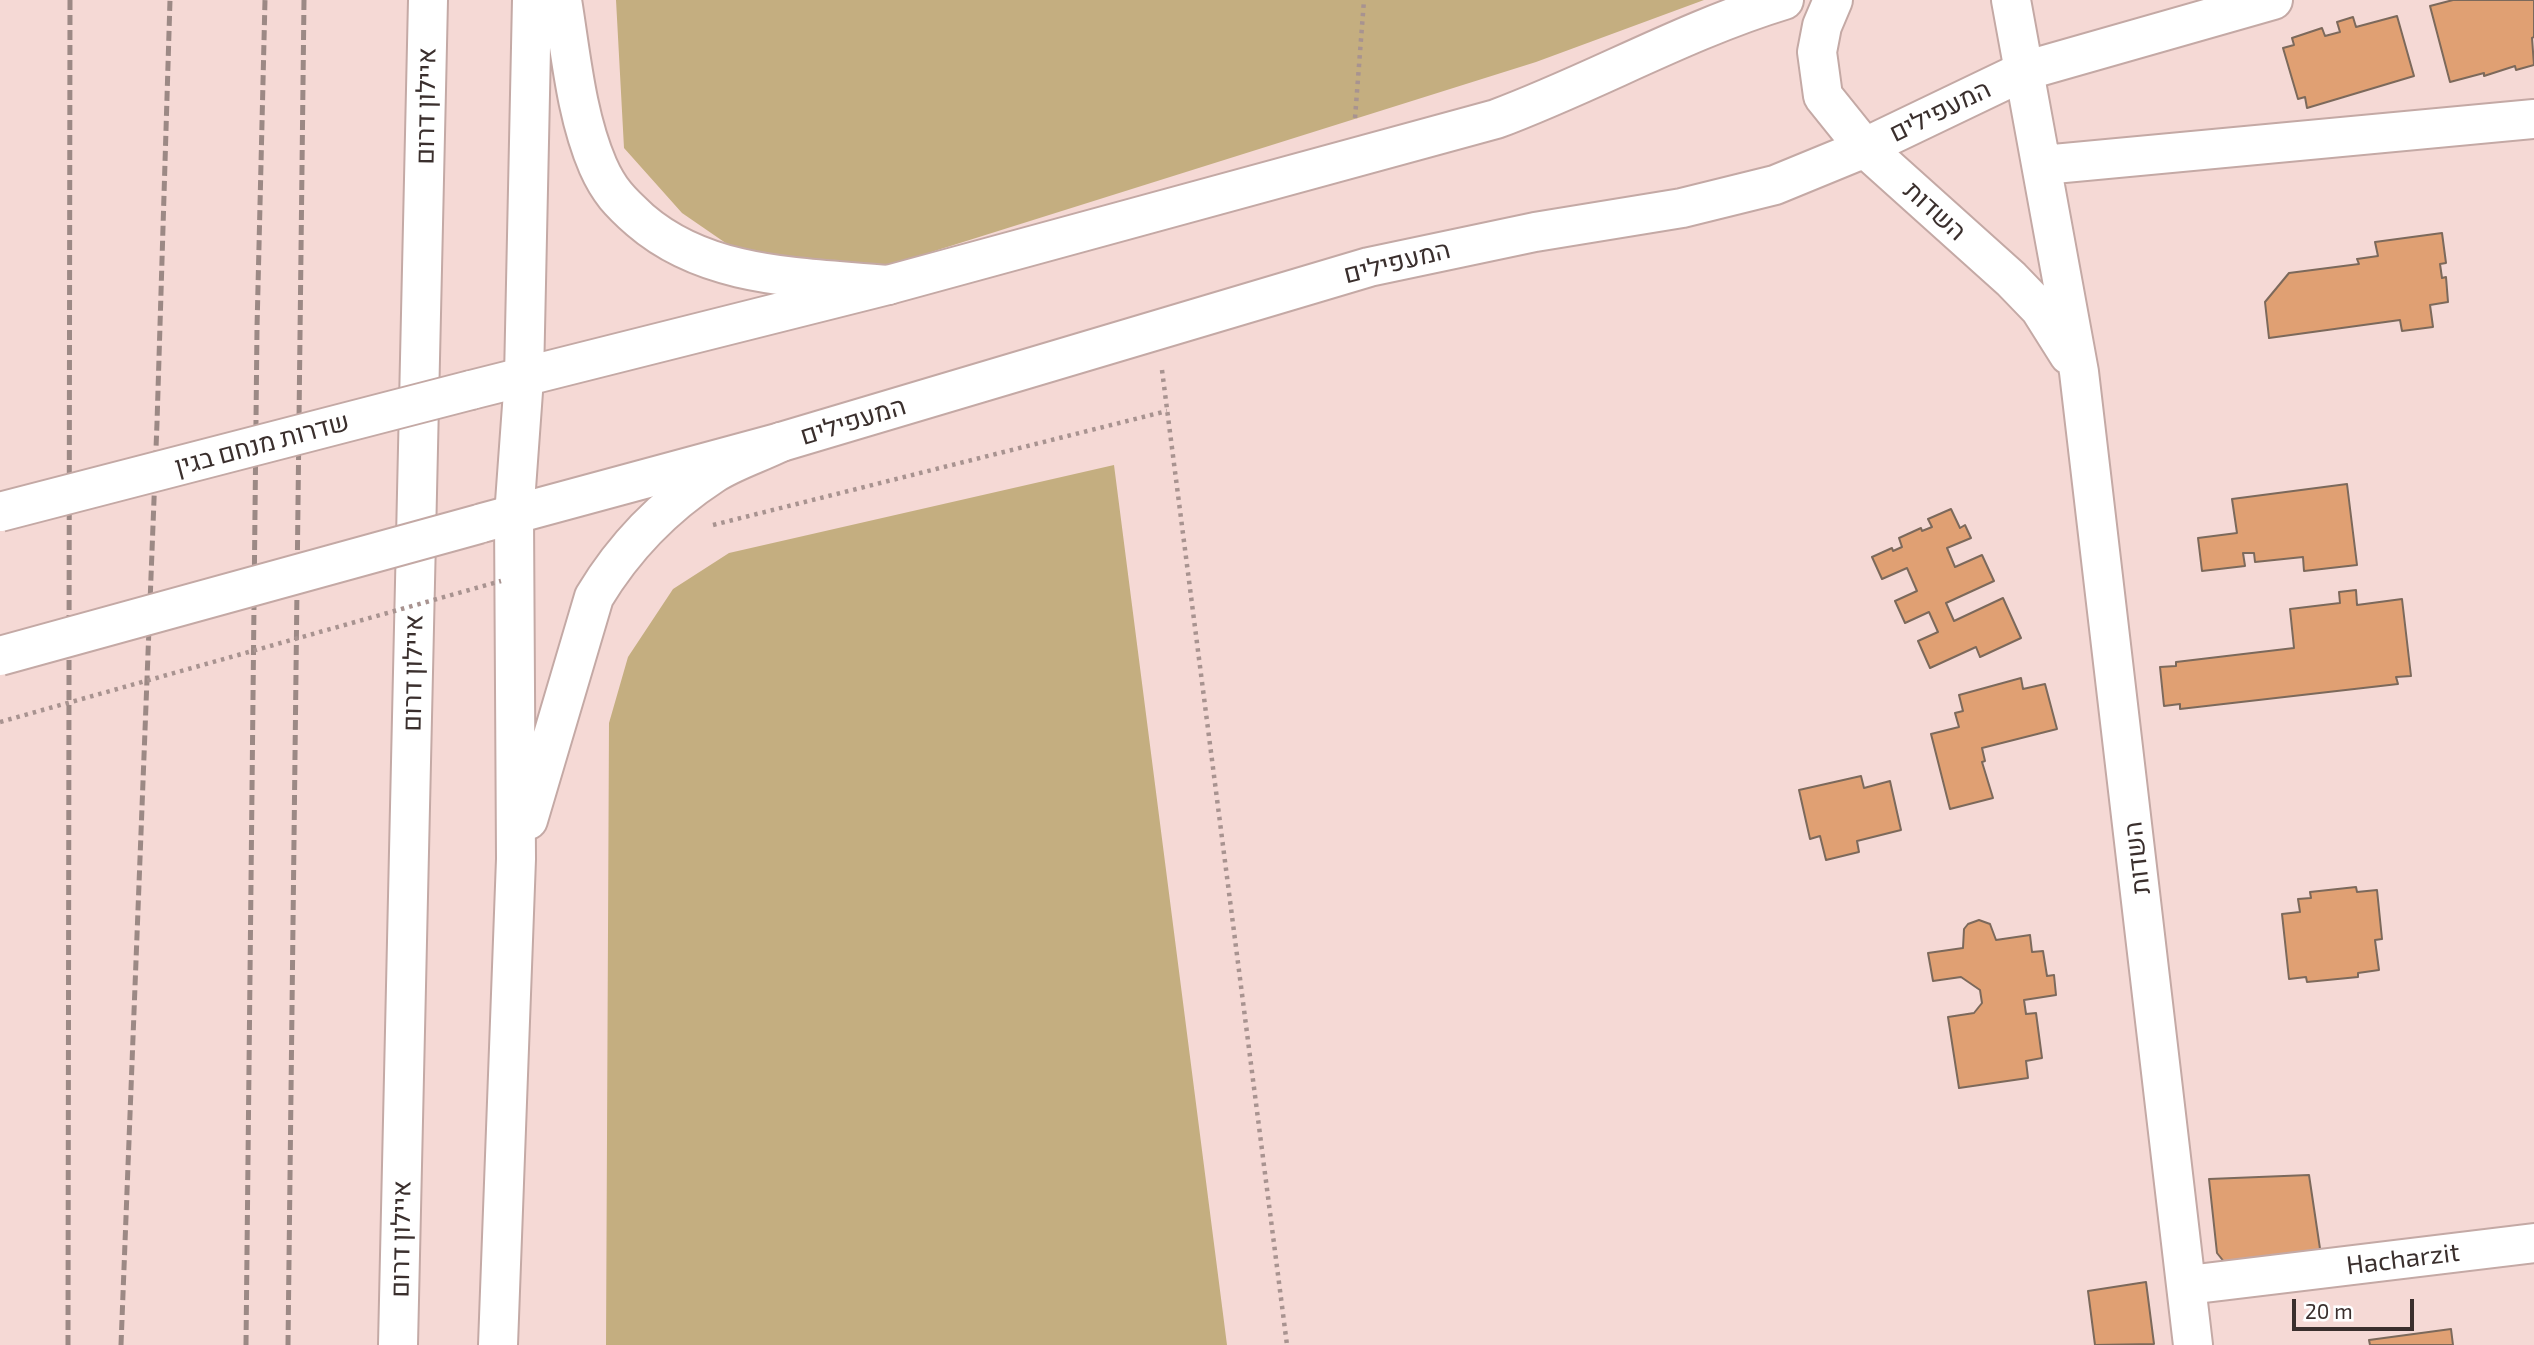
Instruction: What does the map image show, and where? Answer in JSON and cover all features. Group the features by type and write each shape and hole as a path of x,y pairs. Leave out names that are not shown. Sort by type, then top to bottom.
{"main road":[{"name":"איילון דרום","path":"398,1345 428,0"},
{"path":"498,1345 516,859 509,577 497,520 524,378 532,0"},
{"path":"562,0 576,86 591,145 598,166 615,198 631,212 671,243 711,261 767,274 888,285"},
{"path":"524,378 888,285 1496,119 1553,98 1723,21 1784,0"},
{"name":"השדות","path":"1833,0 1822,26 1817,52 1823,96 1864,148 2011,279 2040,309 2080,372"},
{"name":"השדות","path":"2011,0 2080,372 2193,1345"},
{"name":"המעפילים","path":"497,520 781,442 1369,267 1456,247 1682,208 1775,185 1864,148 2024,71 2273,0"},
{"path":"2043,166 2534,119"},
{"name":"שדרות מנחם בגין","path":"0,512 524,378"},
{"path":"516,859 594,597 611,569 671,504 715,473 781,442"},
{"path":"0,656 497,520"},
{"name":"Hacharzit","path":"2188,1285 2534,1243"}],"path":[{"path":"1353,157 1364,0"},
{"path":"1157,331 1287,1345"},
{"path":"710,526 1167,411"},
{"path":"0,722 509,577"}],"shaded area":[{"path":"616,0 1704,0 1536,62 890,265 792,261 730,246 682,213 624,148"},
{"path":"1114,465 1227,1345 606,1345 609,723 628,657 673,589 729,553"}],"building":[{"path":"2453,0 2534,0 2534,65 2516,70 2515,66 2484,76 2484,73 2450,82 2430,6"},
{"path":"2397,16 2414,76 2307,108 2305,97 2298,99 2283,48 2294,45 2292,38 2322,28 2325,36 2340,32 2337,22 2353,17 2356,27"},
{"path":"2442,233 2446,263 2440,264 2442,278 2446,277 2448,302 2430,305 2433,327 2402,331 2400,320 2269,338 2265,302 2289,273 2359,264 2357,259 2378,256 2375,242"},
{"path":"2347,484 2357,565 2304,571 2303,557 2255,562 2254,553 2243,553 2245,566 2202,571 2198,538 2237,533 2232,499"},
{"path":"1951,509 1960,528 1965,525 1971,538 1947,548 1955,567 1982,555 1994,581 1946,603 1954,621 2003,598 2021,638 1980,657 1976,647 1930,668 1918,641 1938,632 1929,612 1905,623 1895,601 1917,591 1907,568 1882,579 1872,557 1892,548 1893,551 1902,547 1899,538 1921,528 1922,531 1932,527 1928,519"},
{"path":"2356,590 2357,605 2402,599 2411,676 2396,677 2398,684 2180,709 2180,704 2164,706 2160,667 2176,666 2176,662 2294,648 2290,609 2340,603 2339,592"},
{"path":"2021,678 2023,689 2045,684 2057,729 1982,748 1985,761 1982,762 1993,798 1950,809 1931,734 1959,727 1955,713 1963,711 1959,695"},
{"path":"1861,776 1864,788 1890,781 1901,830 1857,841 1859,852 1826,860 1820,836 1810,839 1799,790"},
{"path":"2356,887 2357,892 2377,890 2382,939 2375,940 2379,970 2358,973 2358,977 2307,982 2306,977 2289,979 2282,914 2300,912 2298,899 2311,898 2310,892"},
{"path":"1979,920 1990,924 1996,940 2030,935 2032,952 2043,951 2047,976 2054,975 2056,995 2024,1000 2026,1014 2036,1013 2042,1058 2026,1061 2028,1078 1959,1088 1948,1017 1974,1013 1982,1003 1980,990 1961,977 1933,981 1928,953 1963,948 1964,929 1968,924"},
{"path":"2309,1175 2322,1262 2233,1273 2217,1253 2209,1179"},
{"path":"2146,1282 2154,1344 2095,1345 2088,1291"},
{"path":"2451,1329 2453,1345 2370,1345 2369,1340"}],"railway":[{"path":"68,1345 70,0"},
{"path":"121,1345 157,423 170,0"},
{"path":"246,1345 257,328 265,0"},
{"path":"288,1345 304,0"}]}
